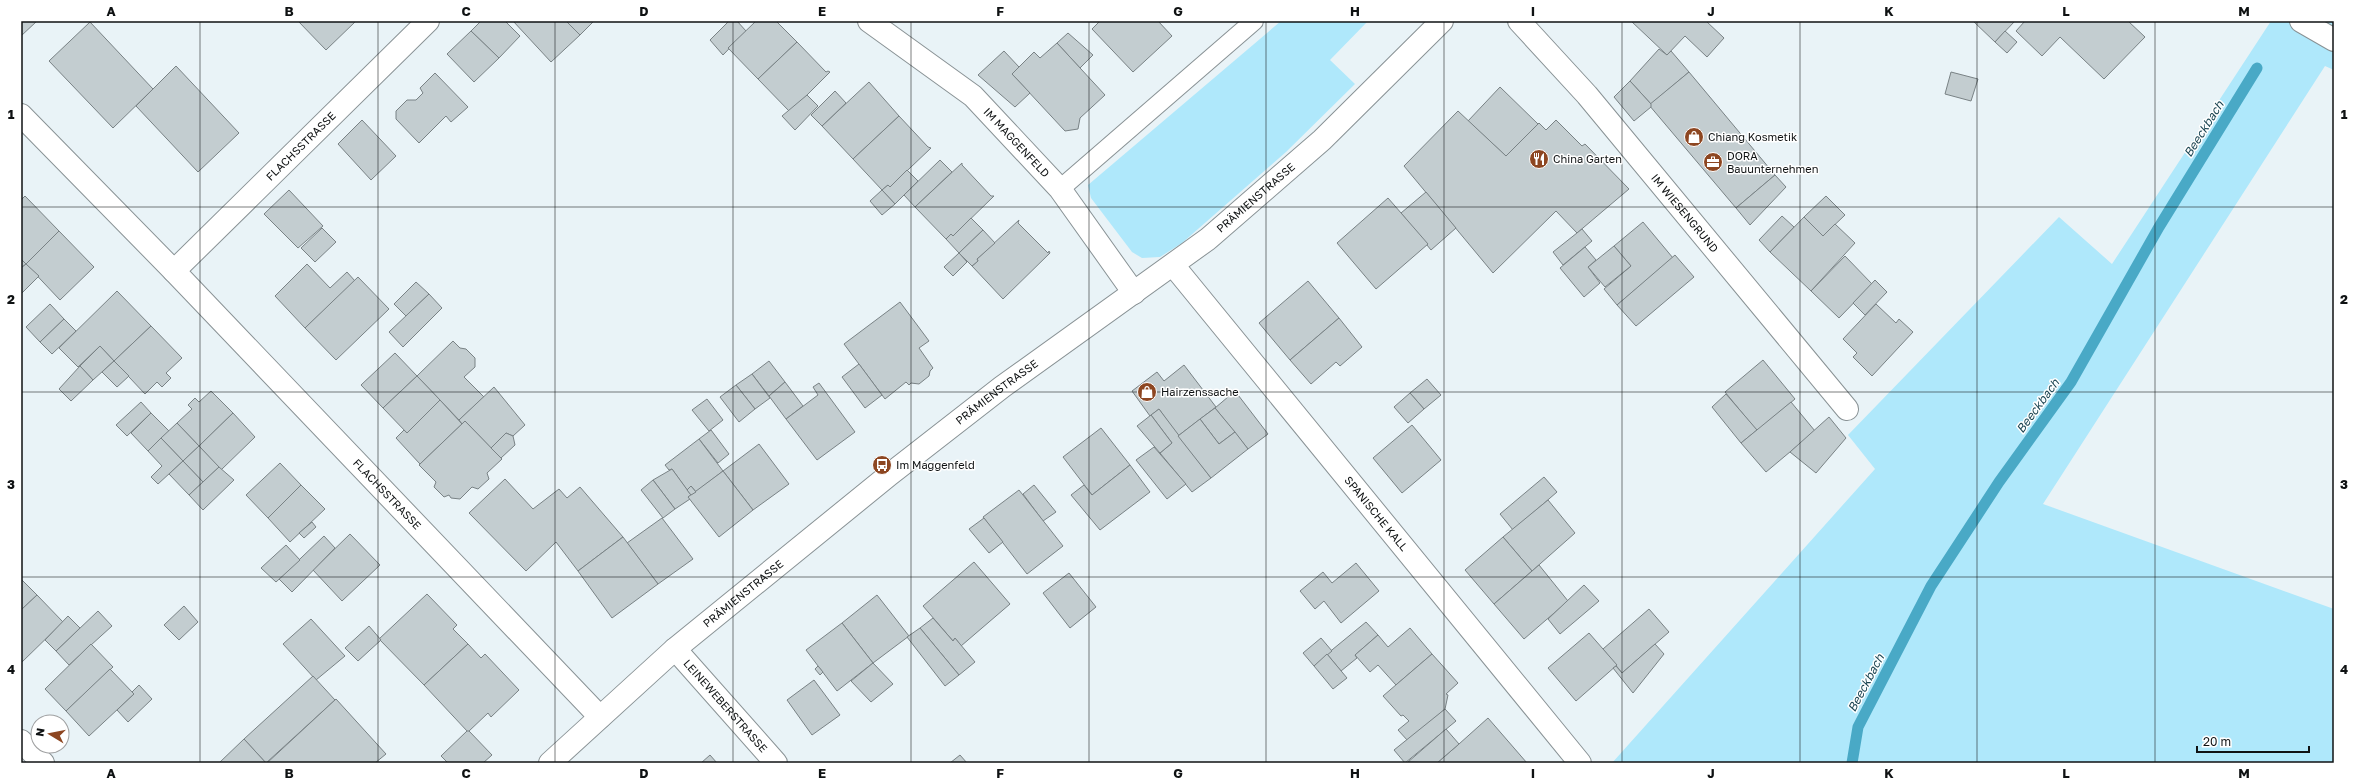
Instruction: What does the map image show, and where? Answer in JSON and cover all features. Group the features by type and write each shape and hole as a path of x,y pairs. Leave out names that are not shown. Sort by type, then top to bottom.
{"street":[{"name":"FLACHSSTRASSE","path":"174,271 428,21"},
{"name":"IM MAGGENFELD","path":"869,21 973,96 1060,189 1134,292"},
{"name":"PRÄMIENSTRASSE","path":"550,763 675,649 889,475 996,392 1208,239 1322,140 1442,21"},
{"name":"IM WIESENGRUND","path":"1519,21 1582,90 1847,410"},
{"path":"2301,21 2334,40"},
{"name":"FLACHSSTRASSE","path":"21,115 174,271 600,718"},
{"name":"SPANISCHE KALL","path":"1173,265 1580,763"},
{"name":"LEINEWEBERSTRASSE","path":"675,649 776,763"},
{"path":"21,740 43,763"}],"lane":[{"path":"1060,189 1254,21"}],"shaded area":[{"path":"1281,21 1368,21 1330,60 1355,84 1286,152 1182,243 1160,257 1142,258 1132,252 1091,198 1088,185"},
{"path":"2271,21 2334,21 2334,70 2325,66 2043,504 2334,609 2334,763 1612,763 1875,469 1848,435 2059,217 2112,264"}],"building":[{"path":"21,21 37,21 21,36"},
{"path":"298,21 356,21 326,50"},
{"path":"481,21 505,21 520,36 499,58 471,31"},
{"path":"513,21 566,21 580,35 551,62"},
{"path":"566,21 594,21 580,35"},
{"path":"729,21 737,21 746,31 723,55 710,40"},
{"path":"756,21 776,21 797,42 758,79 728,48"},
{"path":"1100,21 1158,21 1172,36 1133,72 1092,29"},
{"path":"1631,21 1706,21 1724,38 1707,57 1685,36 1667,55"},
{"path":"1973,21 2015,21 1995,42"},
{"path":"2025,21 2128,21 2145,37 2104,79 2060,37 2042,56 2016,31"},
{"path":"90,22 153,89 113,128 49,61"},
{"path":"471,31 499,58 474,82 447,54"},
{"path":"2005,31 2017,42 2007,53 1995,42"},
{"path":"1068,33 1093,55 1080,68 1057,43"},
{"path":"797,42 826,72 830,72 790,112 758,79"},
{"path":"1057,43 1105,95 1080,118 1078,129 1065,131 1012,74 1034,52 1040,58"},
{"path":"1659,49 1667,55 1671,51 1689,72 1651,104 1630,81"},
{"path":"1004,51 1019,67 1012,74 1030,93 1015,107 978,75"},
{"path":"176,66 239,133 198,172 136,106"},
{"path":"1689,72 1775,175 1736,208 1649,105"},
{"path":"1951,72 1978,79 1971,101 1945,94"},
{"path":"435,73 468,107 451,122 446,116 419,143 396,119 396,111 407,100 416,100 423,93 420,88"},
{"path":"1630,81 1651,104 1651,107 1634,121 1614,97"},
{"path":"869,82 899,116 853,159 822,126"},
{"path":"1500,87 1538,124 1506,156 1468,121"},
{"path":"835,91 846,103 822,126 811,115"},
{"path":"807,95 818,106 795,130 782,116"},
{"path":"1458,111 1506,156 1539,123 1546,130 1556,120 1582,146 1585,144 1629,189 1577,233 1556,211 1493,273 1404,166"},
{"path":"899,116 928,147 931,148 890,187 888,185 882,190 853,159"},
{"path":"362,120 396,156 371,180 338,144"},
{"path":"940,160 952,172 915,207 904,195"},
{"path":"962,163 962,165 991,196 994,196 953,236 951,234 946,239 915,207"},
{"path":"907,170 918,181 895,204 882,190 888,185 890,187"},
{"path":"1775,175 1786,187 1750,225 1736,208"},
{"path":"289,190 323,226 298,248 264,214"},
{"path":"882,190 895,204 882,215 870,201"},
{"path":"1426,192 1456,228 1431,250 1401,213"},
{"path":"25,196 59,231 26,264 21,259 21,200"},
{"path":"1826,196 1845,215 1823,236 1804,217"},
{"path":"1388,198 1428,244 1376,289 1337,243"},
{"path":"1782,216 1794,227 1770,252 1759,240"},
{"path":"1804,217 1823,236 1835,224 1855,243 1811,291 1770,252"},
{"path":"971,218 983,230 959,253 946,239 951,234 953,236"},
{"path":"1019,220 1018,223 1048,253 1049,251 1050,253 1003,299 972,266 978,261 977,259"},
{"path":"1643,222 1673,258 1617,305 1604,289 1631,266 1614,246"},
{"path":"322,228 336,242 315,262 301,248"},
{"path":"1582,229 1592,241 1563,265 1553,252"},
{"path":"983,230 995,243 977,259 978,261 972,266 959,253"},
{"path":"59,231 94,267 60,300 26,264"},
{"path":"1614,246 1631,266 1605,287 1588,267"},
{"path":"1585,247 1596,260 1588,267 1600,283 1584,297 1560,268"},
{"path":"959,253 967,262 953,276 944,267"},
{"path":"1675,255 1694,277 1636,326 1617,305"},
{"path":"1845,256 1872,284 1839,318 1811,291"},
{"path":"21,259 26,264 21,268"},
{"path":"26,264 39,276 21,294 21,268"},
{"path":"307,264 330,288 347,272 355,281 305,328 275,296"},
{"path":"358,277 389,309 336,360 305,328"},
{"path":"1875,280 1887,292 1865,315 1853,303"},
{"path":"1308,281 1339,318 1290,360 1259,323"},
{"path":"416,282 429,294 406,316 394,304"},
{"path":"117,291 151,326 114,361 100,346 78,367 59,348"},
{"path":"429,294 442,308 403,347 389,332"},
{"path":"900,302 929,341 919,348 933,368 930,371 929,376 919,384 911,383 909,385 906,382 885,399 844,344"},
{"path":"50,304 64,319 40,342 26,327"},
{"path":"1876,304 1896,323 1899,319 1913,332 1872,376 1853,357 1857,353 1843,339"},
{"path":"1339,318 1362,347 1340,366 1336,362 1311,384 1290,360"},
{"path":"64,319 76,331 52,354 40,342"},
{"path":"151,326 182,358 166,373 171,378 162,387 157,382 145,394 114,361"},
{"path":"453,341 460,348 466,349 475,358 475,367 464,377 484,397 459,420 417,376"},
{"path":"100,346 114,361 93,380 80,366"},
{"path":"395,353 417,376 383,408 361,385"},
{"path":"1763,360 1795,399 1757,431 1725,392"},
{"path":"114,361 129,376 117,387 102,372"},
{"path":"769,361 785,382 769,396 752,374"},
{"path":"859,364 882,395 865,408 842,377"},
{"path":"1184,365 1216,407 1178,436 1159,409 1150,416 1132,391 1157,372 1164,381"},
{"path":"80,366 93,380 71,401 59,389"},
{"path":"752,374 770,398 755,409 736,385"},
{"path":"417,376 440,400 407,433 383,408"},
{"path":"1427,379 1441,395 1424,409 1410,393"},
{"path":"785,382 803,406 786,419 769,396"},
{"path":"819,383 855,432 817,460 786,419 818,395 813,387"},
{"path":"736,385 755,409 739,422 720,397"},
{"path":"494,387 525,425 513,436 506,433 491,448 465,421 462,424 459,420"},
{"path":"211,391 233,413 199,446 177,423 192,409 188,405 195,398 199,402"},
{"path":"1235,391 1268,434 1248,449 1215,408"},
{"path":"1410,393 1424,409 1408,423 1394,407"},
{"path":"1726,394 1757,430 1741,443 1712,407"},
{"path":"707,399 723,420 709,431 692,410"},
{"path":"440,400 462,424 420,464 396,438 404,430 407,433"},
{"path":"141,402 151,413 127,436 116,425"},
{"path":"1791,402 1815,431 1766,472 1741,443"},
{"path":"1215,408 1235,432 1219,444 1200,419"},
{"path":"1159,409 1211,478 1192,492 1160,453 1172,443 1151,415"},
{"path":"151,413 169,431 148,451 131,433"},
{"path":"233,413 255,437 221,470 199,446"},
{"path":"1151,415 1172,443 1160,453 1137,426"},
{"path":"1829,417 1846,438 1816,473 1790,452"},
{"path":"1200,419 1219,444 1235,432 1248,449 1211,478 1178,436"},
{"path":"465,421 502,459 487,473 489,479 478,489 472,487 460,499 451,498 449,495 444,497 434,487 436,482 419,465"},
{"path":"177,423 199,446 183,461 161,438"},
{"path":"1412,425 1441,460 1402,493 1373,458"},
{"path":"1101,428 1130,465 1092,495 1063,457"},
{"path":"711,430 729,454 718,463 699,439"},
{"path":"506,433 513,436 515,445 501,458 491,448"},
{"path":"161,438 183,461 158,484 151,477 162,466 148,451"},
{"path":"699,439 723,471 696,492 691,486 687,490 672,469 669,470 665,465"},
{"path":"759,444 789,484 753,510 723,471"},
{"path":"199,446 219,467 203,482 183,461"},
{"path":"1154,447 1186,484 1167,499 1136,460"},
{"path":"183,461 203,482 189,495 169,474"},
{"path":"280,463 301,485 268,518 246,495"},
{"path":"1130,465 1150,492 1100,530 1071,495 1084,485 1092,495"},
{"path":"219,467 234,480 203,510 189,495"},
{"path":"672,469 691,495 688,497 690,499 675,509 653,480"},
{"path":"723,471 753,510 719,537 688,497"},
{"path":"1544,477 1557,492 1513,530 1500,514"},
{"path":"505,479 533,509 559,489 567,498 580,487 623,537 578,571 556,542 526,571 469,513"},
{"path":"653,480 675,509 663,518 641,490"},
{"path":"301,485 325,509 290,542 268,518"},
{"path":"1034,485 1056,512 1043,521 1023,494"},
{"path":"691,486 696,492 691,495 687,490"},
{"path":"1019,490 1063,546 1027,574 983,517"},
{"path":"1548,500 1575,533 1532,571 1503,537"},
{"path":"662,518 693,559 658,584 627,543"},
{"path":"984,518 1003,542 989,553 969,529"},
{"path":"312,522 316,527 304,538 299,533"},
{"path":"350,534 380,565 342,601 313,570"},
{"path":"324,536 335,548 292,592 279,579"},
{"path":"623,537 658,584 612,618 578,571"},
{"path":"1503,537 1532,571 1494,604 1465,570"},
{"path":"286,545 300,560 276,582 261,568"},
{"path":"974,562 1010,604 961,646 955,638 953,641 923,606"},
{"path":"1356,563 1379,591 1341,623 1324,601 1315,609 1300,591 1323,572 1332,583"},
{"path":"1539,565 1568,601 1524,639 1494,604"},
{"path":"1069,573 1096,607 1070,628 1043,593"},
{"path":"21,579 37,595 21,610"},
{"path":"1584,585 1599,601 1560,634 1548,619"},
{"path":"427,594 457,625 453,629 468,644 424,685 379,639"},
{"path":"37,595 63,622 21,663 21,610"},
{"path":"877,595 909,636 873,663 842,623"},
{"path":"184,606 198,622 179,640 164,625"},
{"path":"1649,609 1669,632 1622,673 1603,649"},
{"path":"98,611 112,626 69,665 56,651"},
{"path":"68,616 80,628 56,651 45,640"},
{"path":"933,618 953,641 955,638 975,662 959,675 920,628"},
{"path":"311,619 345,656 316,680 283,644"},
{"path":"1366,622 1378,635 1355,655 1357,658 1341,671 1327,654"},
{"path":"842,623 873,663 837,691 806,650"},
{"path":"369,626 381,640 358,661 345,648"},
{"path":"920,628 959,675 945,686 907,637"},
{"path":"1410,628 1432,654 1396,685 1378,665 1370,672 1355,655 1378,635 1388,647"},
{"path":"1589,633 1617,665 1576,701 1548,668"},
{"path":"1321,638 1332,651 1314,666 1303,653"},
{"path":"91,644 113,667 66,711 45,689"},
{"path":"468,644 481,658 485,654 519,690 491,717 488,713 468,732 424,685"},
{"path":"1655,644 1664,654 1633,693 1613,668 1616,666 1622,673"},
{"path":"1327,654 1347,678 1333,689 1314,666"},
{"path":"1432,654 1458,683 1446,694 1448,695 1445,709 1408,741 1398,730 1409,721 1403,715 1401,716 1383,696"},
{"path":"873,663 893,684 871,702 851,681"},
{"path":"818,666 823,672 820,675 815,669"},
{"path":"110,669 134,694 89,736 66,711"},
{"path":"313,676 335,700 266,763 244,739"},
{"path":"814,680 840,715 812,735 787,700"},
{"path":"139,685 152,699 128,722 117,710 134,694 132,692"},
{"path":"336,699 386,754 375,763 267,763"},
{"path":"1445,709 1456,721 1405,763 1394,750"},
{"path":"1488,718 1527,763 1437,763 1459,744"},
{"path":"1446,729 1459,744 1437,763 1408,762"},
{"path":"467,731 469,731 492,755 483,763 448,763 441,756"},
{"path":"244,739 266,763 219,763"},
{"path":"710,755 717,763 701,763"},
{"path":"960,755 967,763 950,763"}],"waterway":[{"name":"Beeckbach","path":"1852,763 1858,727 1931,586 1999,482 2071,382 2159,227 2257,68"}],"place":[{"name":"Chiang Kosmetik","path":"1694,137"},
{"name":"China Garten","path":"1539,159"},
{"name":"DORA Bauunternehmen","path":"1713,162"},
{"name":"Hairzenssache","path":"1147,392"},
{"name":"Im Maggenfeld","path":"882,465"}]}
